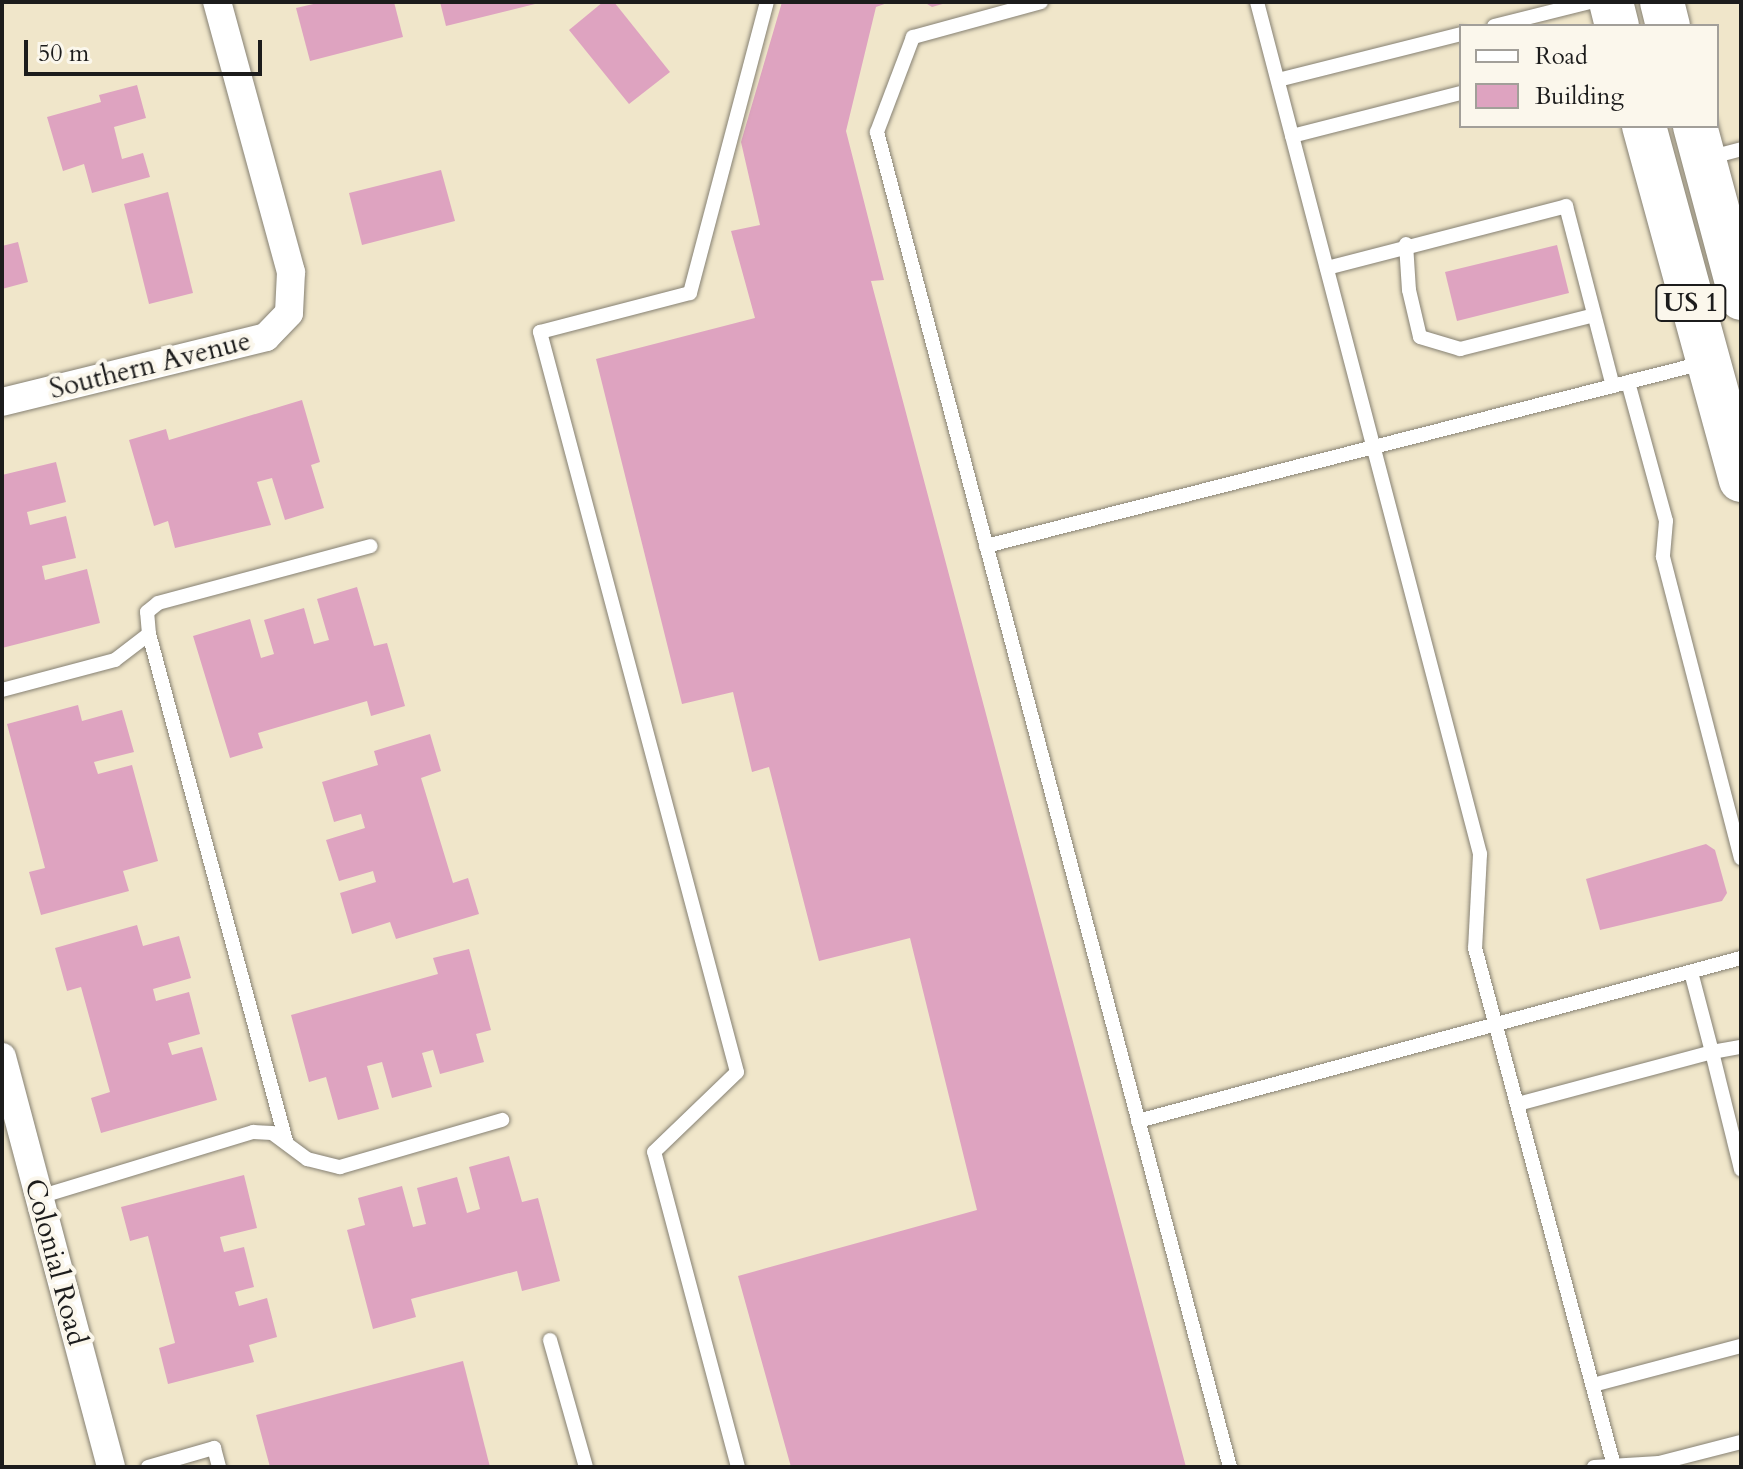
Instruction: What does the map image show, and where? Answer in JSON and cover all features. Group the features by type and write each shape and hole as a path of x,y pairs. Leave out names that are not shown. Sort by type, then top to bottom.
{"main road":[{"path":"1611,2 1616,24"},
{"name":"US 1","path":"1645,128 1741,480"},
{"name":"US 1","path":"1713,145 1741,298"}],"street":[{"name":"Southern Avenue","path":"2,402 266,337 289,313 291,272 217,2"},
{"name":"Colonial Road","path":"2,1057 111,1467"}],"lane":[{"path":"738,1467 654,1152 737,1072 540,332 690,293 767,2"},
{"path":"1041,2 913,37 877,132 1230,1467"},
{"path":"1257,2 1480,854 1475,948 1613,1462"},
{"path":"1502,24 1590,2"},
{"path":"1278,80 1459,35"},
{"path":"1292,136 1459,94"},
{"path":"1327,268 1406,244 1566,206 1613,386"},
{"path":"1406,244 1409,290 1420,337 1460,349 1594,315"},
{"path":"986,546 1707,362"},
{"path":"1628,382 1666,521 1663,557 1741,858"},
{"path":"286,1141 149,634 147,612 158,603 371,546"},
{"path":"2,690 115,660 149,634"},
{"path":"1138,1121 1741,958"},
{"path":"1691,972 1712,1052 1734,1112 1741,1169"},
{"path":"1518,1104 1741,1047"},
{"path":"39,1197 253,1132 272,1133 307,1159 340,1167 502,1120"},
{"path":"550,1340 586,1467"},
{"path":"1593,1385 1741,1346"},
{"path":"1594,1467 1613,1462 1659,1463 1741,1442"},
{"path":"148,1467 214,1448 219,1467"}],"building":[{"path":"322,2 394,2 403,37 310,61 296,8"},
{"path":"440,2 539,2 539,3 446,26"},
{"path":"603,2 614,2 670,72 629,104 569,30"},
{"path":"782,2 890,2 876,7 846,131 884,280 871,281 1186,1467 791,1467 738,1276 977,1210 910,938 819,961 769,767 752,772 733,692 682,704 596,359 755,318 731,231 760,225 741,142"},
{"path":"924,2 946,2 946,3 932,7"},
{"path":"137,85 146,118 114,127 122,159 143,153 150,177 92,193 84,164 63,171 47,117 101,102 99,95"},
{"path":"441,170 455,221 362,245 349,193"},
{"path":"168,192 193,293 149,304 124,204"},
{"path":"18,242 28,282 2,289 2,246"},
{"path":"1557,245 1569,293 1457,321 1445,272"},
{"path":"302,400 320,462 311,465 324,508 285,520 272,478 257,482 271,525 175,548 168,521 154,526 129,440 166,429 169,440"},
{"path":"56,462 66,502 27,512 30,525 66,516 76,558 42,566 45,580 87,569 100,623 2,648 2,475"},
{"path":"357,587 374,646 387,643 405,706 371,716 367,701 258,733 263,748 230,758 193,636 250,619 261,658 274,654 264,620 304,608 314,644 329,640 317,599"},
{"path":"78,705 82,721 122,710 134,752 94,762 98,774 132,765 158,861 123,871 129,891 41,915 29,872 45,868 7,724"},
{"path":"430,734 441,771 421,778 453,883 468,878 479,914 396,939 390,922 352,934 340,893 376,882 373,871 339,881 326,840 365,828 361,814 334,822 322,782 378,765 374,751"},
{"path":"1706,844 1715,850 1727,893 1722,901 1600,930 1586,879"},
{"path":"137,925 143,946 179,936 191,978 153,989 156,1001 189,992 200,1034 168,1043 172,1055 202,1047 217,1100 101,1133 91,1098 110,1092 81,987 67,991 55,948"},
{"path":"469,949 491,1030 476,1034 484,1062 440,1074 433,1050 422,1053 432,1087 392,1098 382,1062 367,1066 379,1109 338,1120 326,1077 309,1082 291,1015 438,974 433,958"},
{"path":"509,1156 522,1202 538,1198 560,1281 522,1291 517,1271 411,1299 416,1317 373,1329 347,1230 365,1225 358,1198 402,1186 413,1227 426,1224 417,1188 457,1177 467,1213 480,1209 469,1167"},
{"path":"244,1175 257,1228 220,1237 224,1252 244,1247 254,1287 235,1292 239,1306 267,1298 277,1337 249,1345 254,1362 168,1384 159,1348 175,1343 148,1236 130,1241 121,1207"},
{"path":"463,1361 490,1467 270,1467 256,1415"}]}
